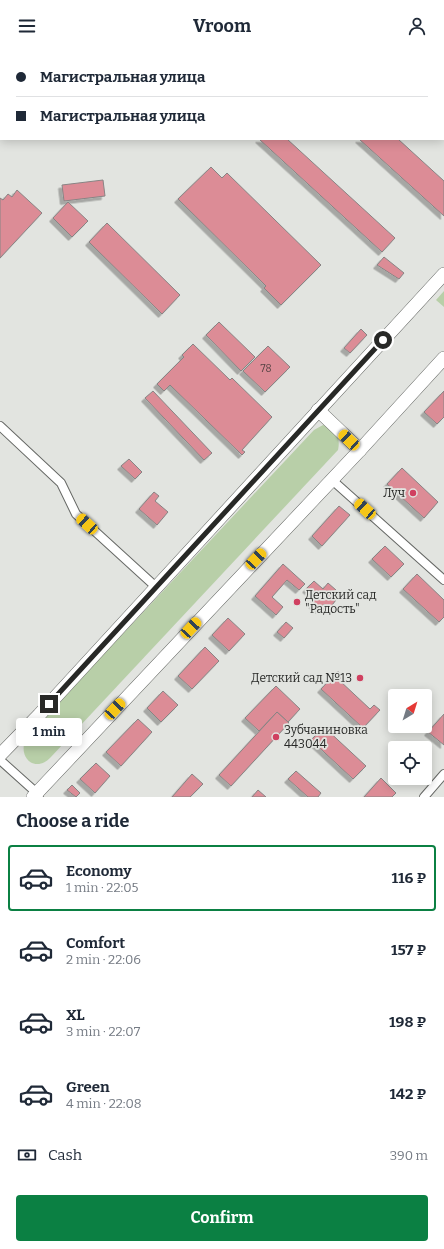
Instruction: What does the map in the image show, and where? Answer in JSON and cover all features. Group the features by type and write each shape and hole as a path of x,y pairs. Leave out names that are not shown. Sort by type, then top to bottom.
{"main road":[{"path":"0,755 39,715 444,274"},
{"path":"37,796 444,358"},
{"path":"318,410 360,450"}],"street":[{"path":"0,426 61,483 76,514 156,587"},
{"path":"331,479 444,580"},
{"path":"0,760 37,796"},
{"path":"424,797 444,774"}],"green space":[{"path":"444,291 444,307 436,300"},
{"path":"323,425 331,428 338,437 338,450 50,758 44,763 37,764 28,760 24,748 25,741 29,734 314,430"}],"building":[{"path":"260,140 288,140 395,238 382,252"},
{"path":"360,140 399,140 444,181 444,216"},
{"path":"211,167 222,178 227,173 321,265 281,305 264,288 266,286 178,199"},
{"path":"103,180 105,196 64,201 62,185"},
{"path":"17,190 42,213 0,258 0,198 3,200 8,194 12,197"},
{"path":"68,202 88,221 72,237 53,218"},
{"path":"107,223 180,295 162,314 89,242"},
{"path":"384,257 404,273 399,279 377,265"},
{"path":"219,322 255,357 241,371 206,335"},
{"path":"361,329 367,335 350,353 344,348"},
{"path":"193,344 230,380 232,378 272,417 242,450 245,452 242,455 170,385 164,391 157,384 184,357 182,355"},
{"path":"268,346 290,367 265,392 243,371"},
{"path":"153,391 212,453 204,460 145,398"},
{"path":"444,391 444,417 437,424 424,412"},
{"path":"129,459 142,472 135,479 121,466"},
{"name":"Луч","path":"402,468 438,502 424,518 387,484"},
{"path":"154,492 159,496 155,501 168,512 157,525 139,509"},
{"path":"339,506 350,515 322,546 312,536"},
{"path":"385,546 404,564 391,577 372,559"},
{"path":"283,564 305,584 299,590 287,580 272,597 283,607 276,615 255,596"},
{"path":"417,574 444,600 444,617 439,622 403,589"},
{"path":"314,581 323,589 328,583 336,590 331,596 336,600 329,609 324,604 319,610 311,603 316,597 306,589"},
{"path":"228,618 245,634 229,651 212,635"},
{"path":"286,622 293,628 284,638 277,632"},
{"path":"205,647 219,661 192,689 178,676"},
{"path":"338,671 343,676 339,680 370,709 374,705 380,710 363,728 321,689"},
{"path":"276,686 300,709 288,722 277,712 259,731 245,718"},
{"path":"163,691 178,705 161,722 147,708"},
{"path":"277,712 289,723 231,786 219,775"},
{"path":"444,714 444,745 429,733 432,733 432,728"},
{"path":"138,719 152,732 121,766 106,752"},
{"path":"324,727 366,766 353,779 311,740"},
{"path":"96,763 110,776 95,793 80,779"},
{"path":"296,771 321,793 318,797 308,797 288,779"},
{"path":"192,774 203,784 190,797 172,797"},
{"path":"381,778 396,793 392,797 364,797"},
{"path":"72,785 80,793 76,797 67,790"},
{"path":"258,790 266,797 252,797"}],"place":[{"name":"Луч","path":"413,493"},
{"name":"Детский сад \"Радость\"","path":"297,602"},
{"name":"Детский сад №13","path":"360,678"},
{"name":"Зубчаниновка 443044","path":"276,737"}],"route":[{"path":"49,704 383,340"}]}
